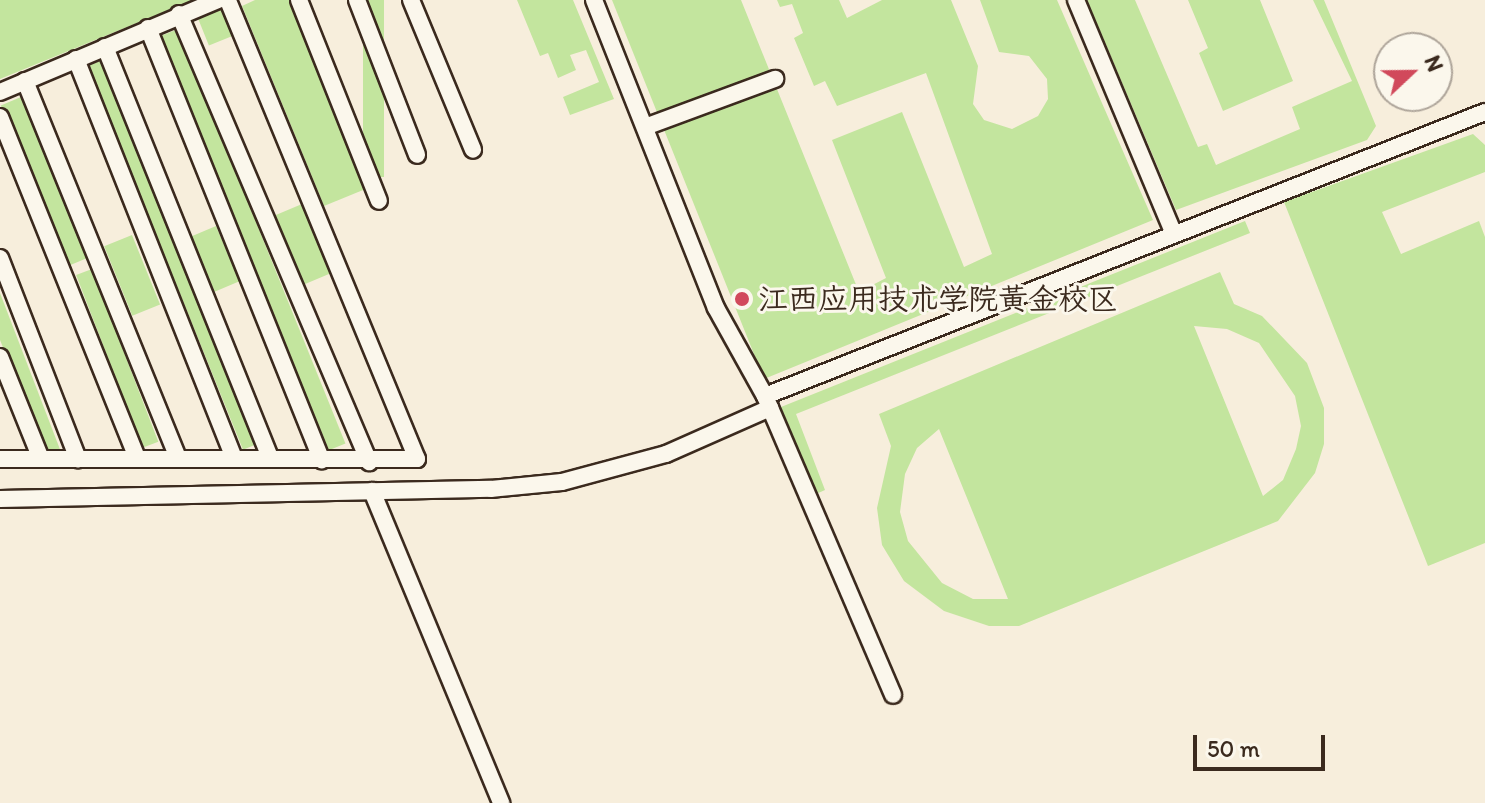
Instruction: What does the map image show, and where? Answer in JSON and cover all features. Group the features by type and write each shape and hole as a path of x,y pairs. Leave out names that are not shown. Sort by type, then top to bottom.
{"street":[{"path":"0,92 218,0"},
{"path":"0,459 178,457 369,462 417,459 228,0"},
{"path":"299,0 379,201"},
{"path":"357,0 417,155"},
{"path":"411,0 473,150"},
{"path":"594,0 716,308 767,402 893,695"},
{"path":"1076,0 1173,232"},
{"path":"179,14 369,462"},
{"path":"148,28 322,460"},
{"path":"105,47 270,458"},
{"path":"76,59 234,458"},
{"path":"645,127 775,79"},
{"path":"25,81 178,457"},
{"path":"0,499 491,489 606,474 767,402 1173,232 1485,112"},
{"path":"0,117 137,458"},
{"path":"0,258 78,459"},
{"path":"0,357 41,459"},
{"path":"372,491 501,803"}],"green space":[{"path":"0,0 193,0 0,79"},
{"path":"255,0 291,0 368,188 324,206 242,6"},
{"path":"363,0 384,0 384,177 363,177"},
{"path":"517,0 573,0 614,99 570,115 563,97 599,82 586,50 570,55 576,70 558,78 548,53 540,56"},
{"path":"612,0 741,0 859,292 886,278 832,140 902,112 964,267 992,254 926,73 837,106 825,81 814,86 794,38 803,33 792,4 780,7 777,0 839,0 847,18 882,0 951,0 978,66 973,104 984,120 1012,129 1038,116 1048,99 1047,79 1029,56 999,52 980,0 1057,0 1153,220 764,379"},
{"path":"1087,0 1135,0 1198,147 1207,144 1216,165 1300,129 1292,107 1352,81 1313,0 1324,0 1376,126 1367,140 1176,210"},
{"path":"1188,0 1260,0 1293,81 1223,111 1199,53 1208,48"},
{"path":"224,8 235,35 209,45 198,18"},
{"path":"178,29 345,443 329,450 161,36"},
{"path":"100,61 255,445 243,450 88,66"},
{"path":"21,97 89,257 69,266 1,106"},
{"path":"1473,134 1485,145 1485,172 1382,212 1401,254 1479,221 1485,237 1485,543 1428,566 1284,202"},
{"path":"302,204 331,273 305,284 275,215"},
{"path":"1245,221 1250,233 796,414 825,490 816,494 781,407"},
{"path":"216,226 239,281 215,292 191,237"},
{"path":"132,235 160,305 132,316 104,246"},
{"path":"92,269 158,442 142,448 76,275"},
{"path":"1220,272 1234,304 1262,316 1307,363 1324,408 1324,444 1315,473 1278,521 1019,626 989,626 944,611 904,581 882,545 877,508 891,446 879,414","holes":["1194,326 1227,329 1259,343 1295,396 1301,426 1296,449 1283,480 1263,496","939,429 1008,599 973,599 942,583 908,541 900,512 905,474 917,448"]},
{"path":"0,293 61,452 45,452 0,340"}],"place":[{"name":"江西应用技术学院黄金校区","path":"742,299"}]}
